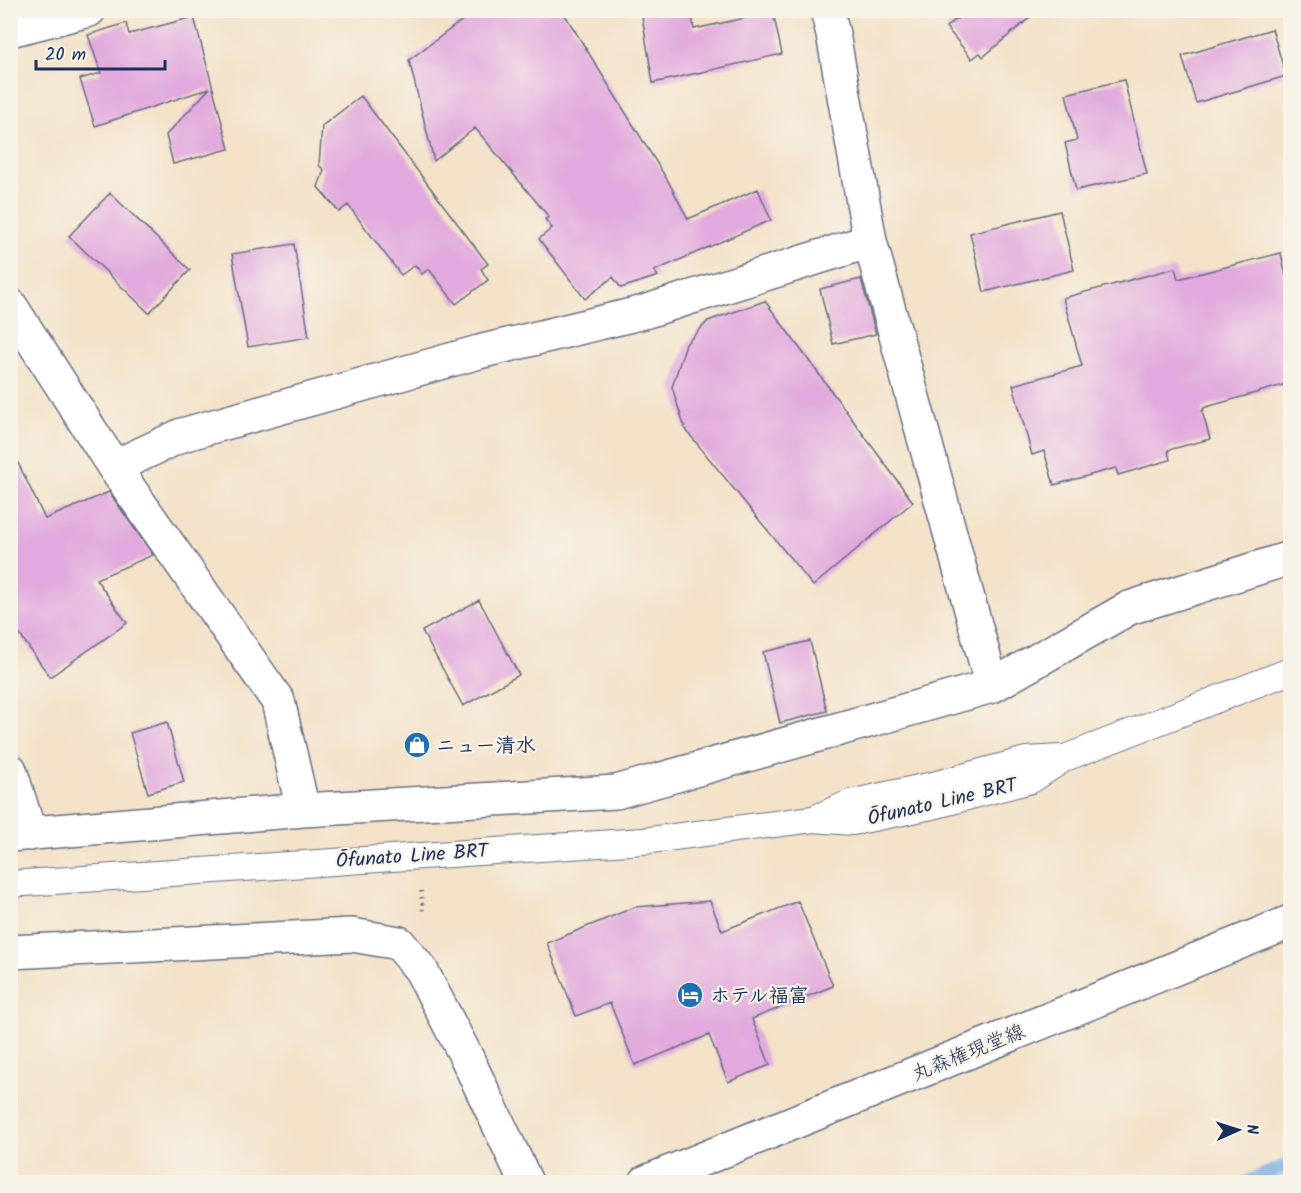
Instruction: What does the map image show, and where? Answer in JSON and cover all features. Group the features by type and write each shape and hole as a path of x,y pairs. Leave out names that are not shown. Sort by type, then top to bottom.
{"street":[{"path":"10,30 49,15 89,10"},
{"path":"827,10 870,241 992,686"},
{"path":"114,467 182,435 478,352 644,312 870,241"},
{"path":"10,305 20,341 114,467 278,701 303,810"},
{"path":"10,771 20,834 303,810 616,792 992,686 1129,608 1290,558"},
{"name":"丸森権現堂線","path":"646,1182 1290,922"},
{"path":"10,952 352,934 399,943 421,970 466,1056 526,1182"}],"lane":[{"name":"Ōfunato Line BRT","path":"10,884 643,840 813,819 853,822 937,805 1031,780 1065,758 1290,671"}],"building":[{"path":"476,10 562,10 668,181 688,219 758,189 771,220 654,271 658,276 621,288 613,277 585,299 539,239 552,228 545,219 549,217 475,128 434,161 409,60"},
{"path":"641,10 691,10 694,29 773,12 782,54 653,83"},
{"path":"969,10 1039,10 983,57 980,53 972,59 946,27"},
{"path":"194,17 229,149 173,164 166,135 210,88 95,126 80,79 101,73 88,35 126,23 129,34"},
{"path":"1272,29 1286,76 1196,103 1182,56"},
{"path":"1124,80 1147,174 1076,190 1065,143 1077,140 1066,94"},
{"path":"361,96 488,264 481,269 488,280 456,304 429,269 422,274 415,265 401,275 348,205 339,212 318,187 324,170 319,165 322,126"},
{"path":"110,193 190,270 149,313 69,236"},
{"path":"1060,211 1074,270 984,292 970,233"},
{"path":"294,244 309,337 248,347 232,254"},
{"path":"1281,253 1286,276 1290,275 1290,383 1203,408 1210,439 1168,450 1170,460 1118,475 1116,468 1054,485 1044,451 1032,455 1013,385 1082,366 1063,298 1175,268 1178,279"},
{"path":"861,279 876,334 833,344 820,289"},
{"path":"765,301 913,502 813,586 685,429 672,387 686,344 708,321"},
{"path":"10,446 45,519 109,492 153,555 96,579 127,623 50,677 10,621"},
{"path":"479,600 519,675 463,706 422,631"},
{"path":"810,641 827,711 780,723 763,652"},
{"path":"167,722 184,782 148,793 130,733"},
{"name":"ホテル福富","path":"710,901 722,931 798,901 833,986 752,1019 770,1065 728,1082 709,1035 635,1065 610,1003 576,1016 547,943 635,907"}],"waterway":[{"path":"1248,1182 1290,1164"}],"place":[{"name":"ニュー清水","path":"417,745"},
{"name":"ホテル福富","path":"690,995"}]}
